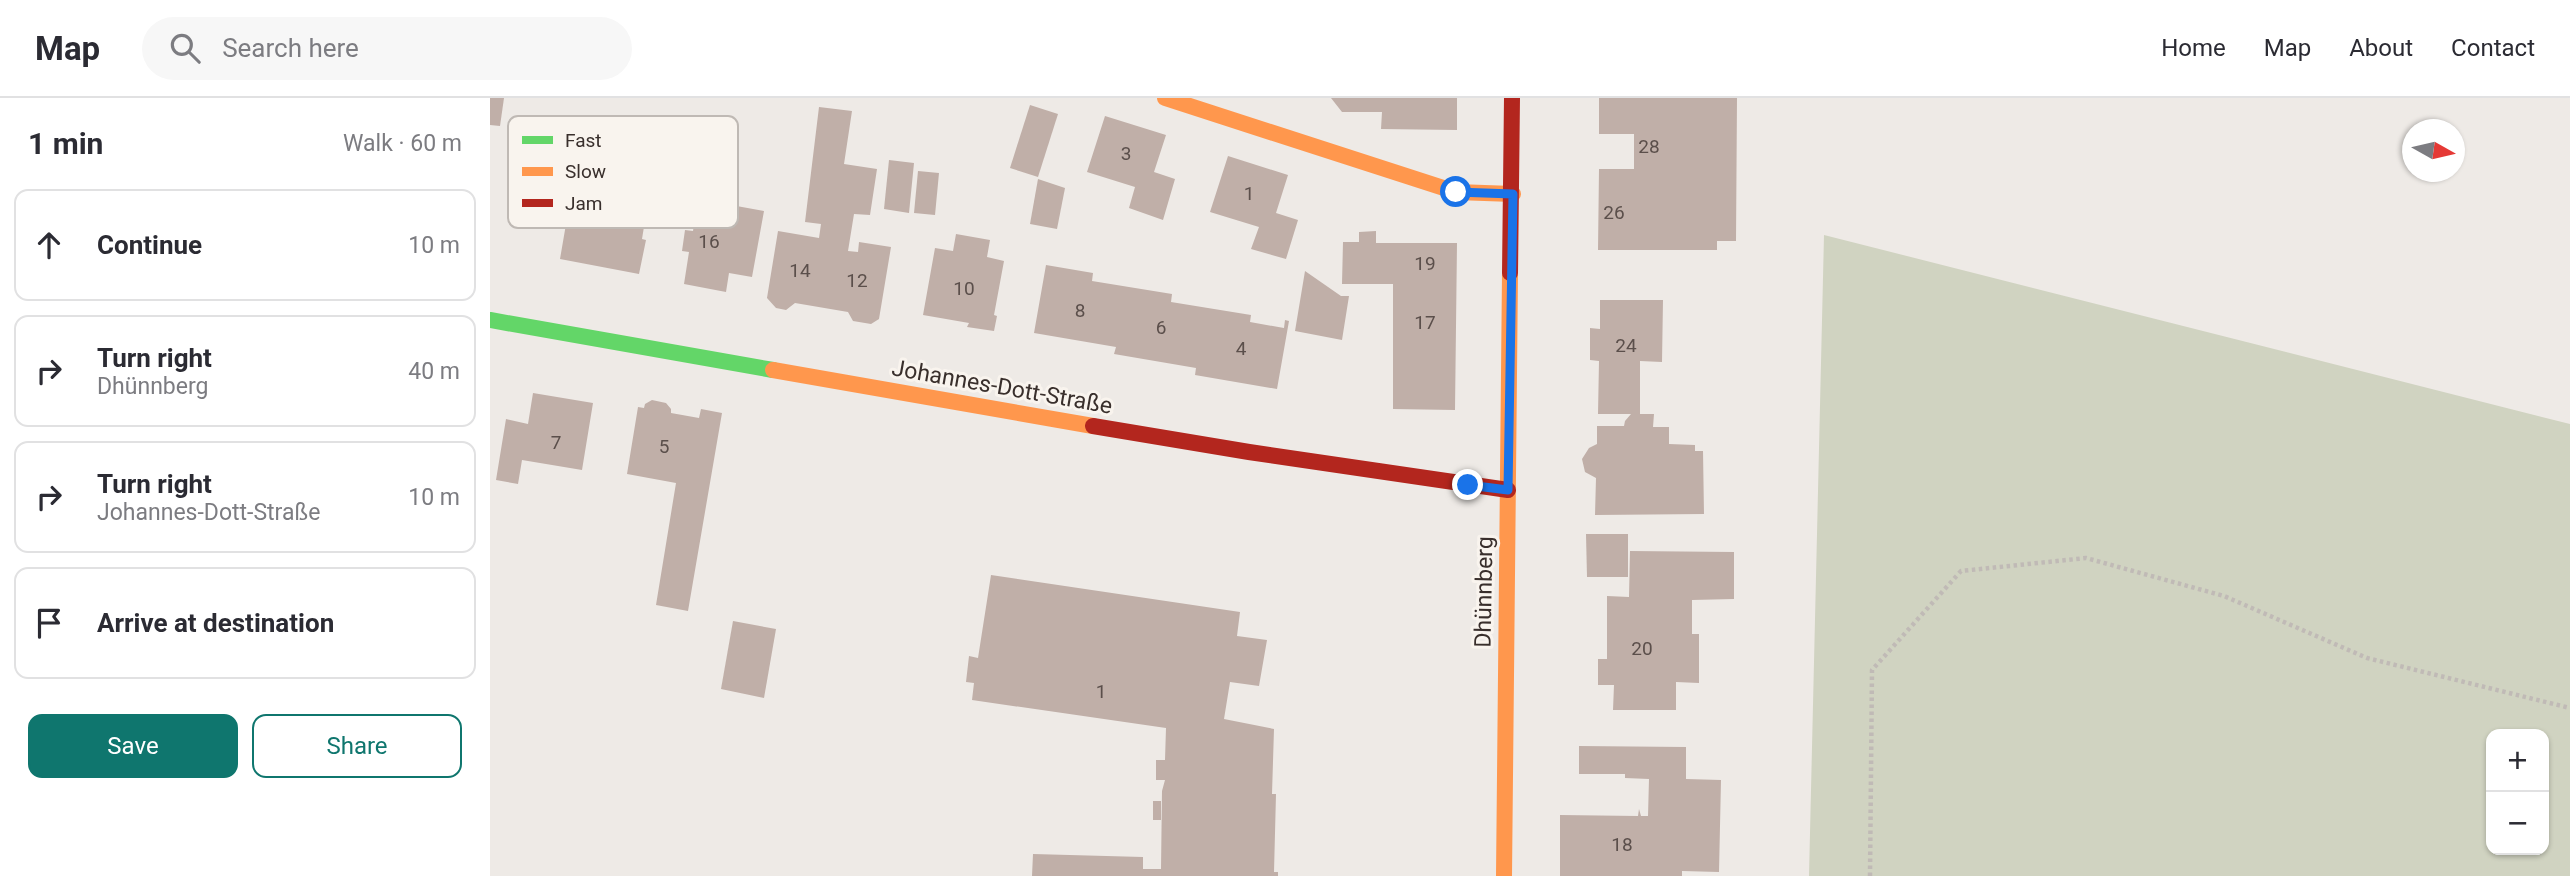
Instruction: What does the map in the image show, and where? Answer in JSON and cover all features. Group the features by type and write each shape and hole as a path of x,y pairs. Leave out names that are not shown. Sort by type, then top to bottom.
{"street":[{"path":"1165,98 1456,192 1513,194"},
{"name":"Dhünnberg","path":"1504,876 1512,98"},
{"name":"Johannes-Dott-Straße","path":"490,320 998,411 1508,490"}],"path":[{"path":"1870,876 1872,670 1961,571 2086,558 2224,596 2367,658 2570,708"}],"green space":[{"path":"1824,235 2570,424 2570,876 1809,876"}],"building":[{"path":"490,98 504,98 500,126 490,125"},
{"path":"1331,98 1457,98 1457,130 1381,129 1382,112 1342,112"},
{"path":"1599,98 1737,98 1736,241 1717,241 1717,250 1598,250 1599,169 1634,169 1634,134 1599,134"},
{"path":"1030,105 1058,114 1038,177 1010,168"},
{"path":"819,107 852,111 844,164 877,169 870,215 854,214 848,251 858,252 859,242 891,247 879,319 871,324 853,321 848,312 795,303 786,310 776,308 767,298 778,231 819,238 821,224 805,222"},
{"path":"1105,116 1166,135 1154,172 1175,179 1163,220 1129,208 1135,187 1087,172"},
{"path":"1228,156 1288,175 1276,213 1298,220 1286,259 1251,249 1259,227 1210,212"},
{"path":"889,160 914,163 909,213 884,209"},
{"path":"918,171 939,173 935,215 914,213"},
{"path":"1038,179 1065,188 1057,229 1030,224"},
{"path":"738,206 764,211 752,277 729,273 726,292 684,284 689,252 682,251 685,230 693,231 693,228 738,228"},
{"path":"565,228 644,228 642,239 646,240 639,274 560,259"},
{"path":"1376,231 1376,243 1457,243 1455,410 1393,409 1393,284 1342,284 1343,242 1359,242 1359,232"},
{"path":"956,234 990,240 987,257 1004,261 994,315 997,316 994,331 967,327 969,323 923,315 935,248 953,251"},
{"path":"1046,265 1093,273 1092,281 1172,294 1171,302 1251,315 1250,322 1284,328 1285,320 1289,321 1277,389 1195,375 1196,368 1114,354 1116,347 1034,333"},
{"path":"1305,271 1341,296 1349,296 1342,340 1295,331"},
{"path":"1600,300 1663,300 1662,362 1640,361 1640,414 1654,414 1653,427 1669,427 1669,444 1695,445 1695,451 1703,451 1704,514 1595,515 1596,478 1585,472 1582,459 1589,448 1597,444 1597,426 1624,426 1631,414 1598,414 1599,361 1590,360 1590,328 1600,329"},
{"path":"533,393 593,403 582,470 522,460 518,484 496,480 506,419 528,424"},
{"path":"652,400 666,403 671,413 699,418 701,409 722,413 688,611 656,605 676,483 627,474 638,407 644,408 645,404"},
{"path":"1586,534 1628,534 1628,577 1587,577"},
{"path":"1630,551 1734,552 1734,599 1692,600 1692,634 1699,634 1699,683 1676,682 1676,710 1613,710 1614,685 1598,685 1598,659 1607,659 1607,596 1629,597"},
{"path":"991,575 1240,612 1237,636 1267,640 1259,686 1230,682 1224,719 1274,729 1274,872 1278,872 1278,876 1032,876 1033,854 1143,857 1143,869 1161,869 1162,791 1165,780 1156,780 1156,760 1165,760 1166,728 972,700 974,683 966,682 969,656 978,658"},
{"path":"733,621 776,629 764,698 721,689"},
{"path":"1579,746 1686,747 1686,779 1721,780 1719,872 1682,871 1682,876 1560,876 1560,815 1638,816 1639,809 1641,816 1648,816 1649,779 1625,778 1625,774 1579,774"},
{"path":"1153,801 1161,801 1161,820 1153,820"}],"traffic: fast":[{"path":"490,320 773,370"}],"traffic: slow":[{"path":"1165,98 1456,192 1513,194"},
{"path":"1504,876 1510,273"},
{"path":"773,370 1093,426"}],"traffic: jam":[{"path":"1510,273 1512,98"},
{"path":"1093,426 1508,490"}],"route":[{"path":"1456,192 1513,194 1508,490 1468,485"}]}
